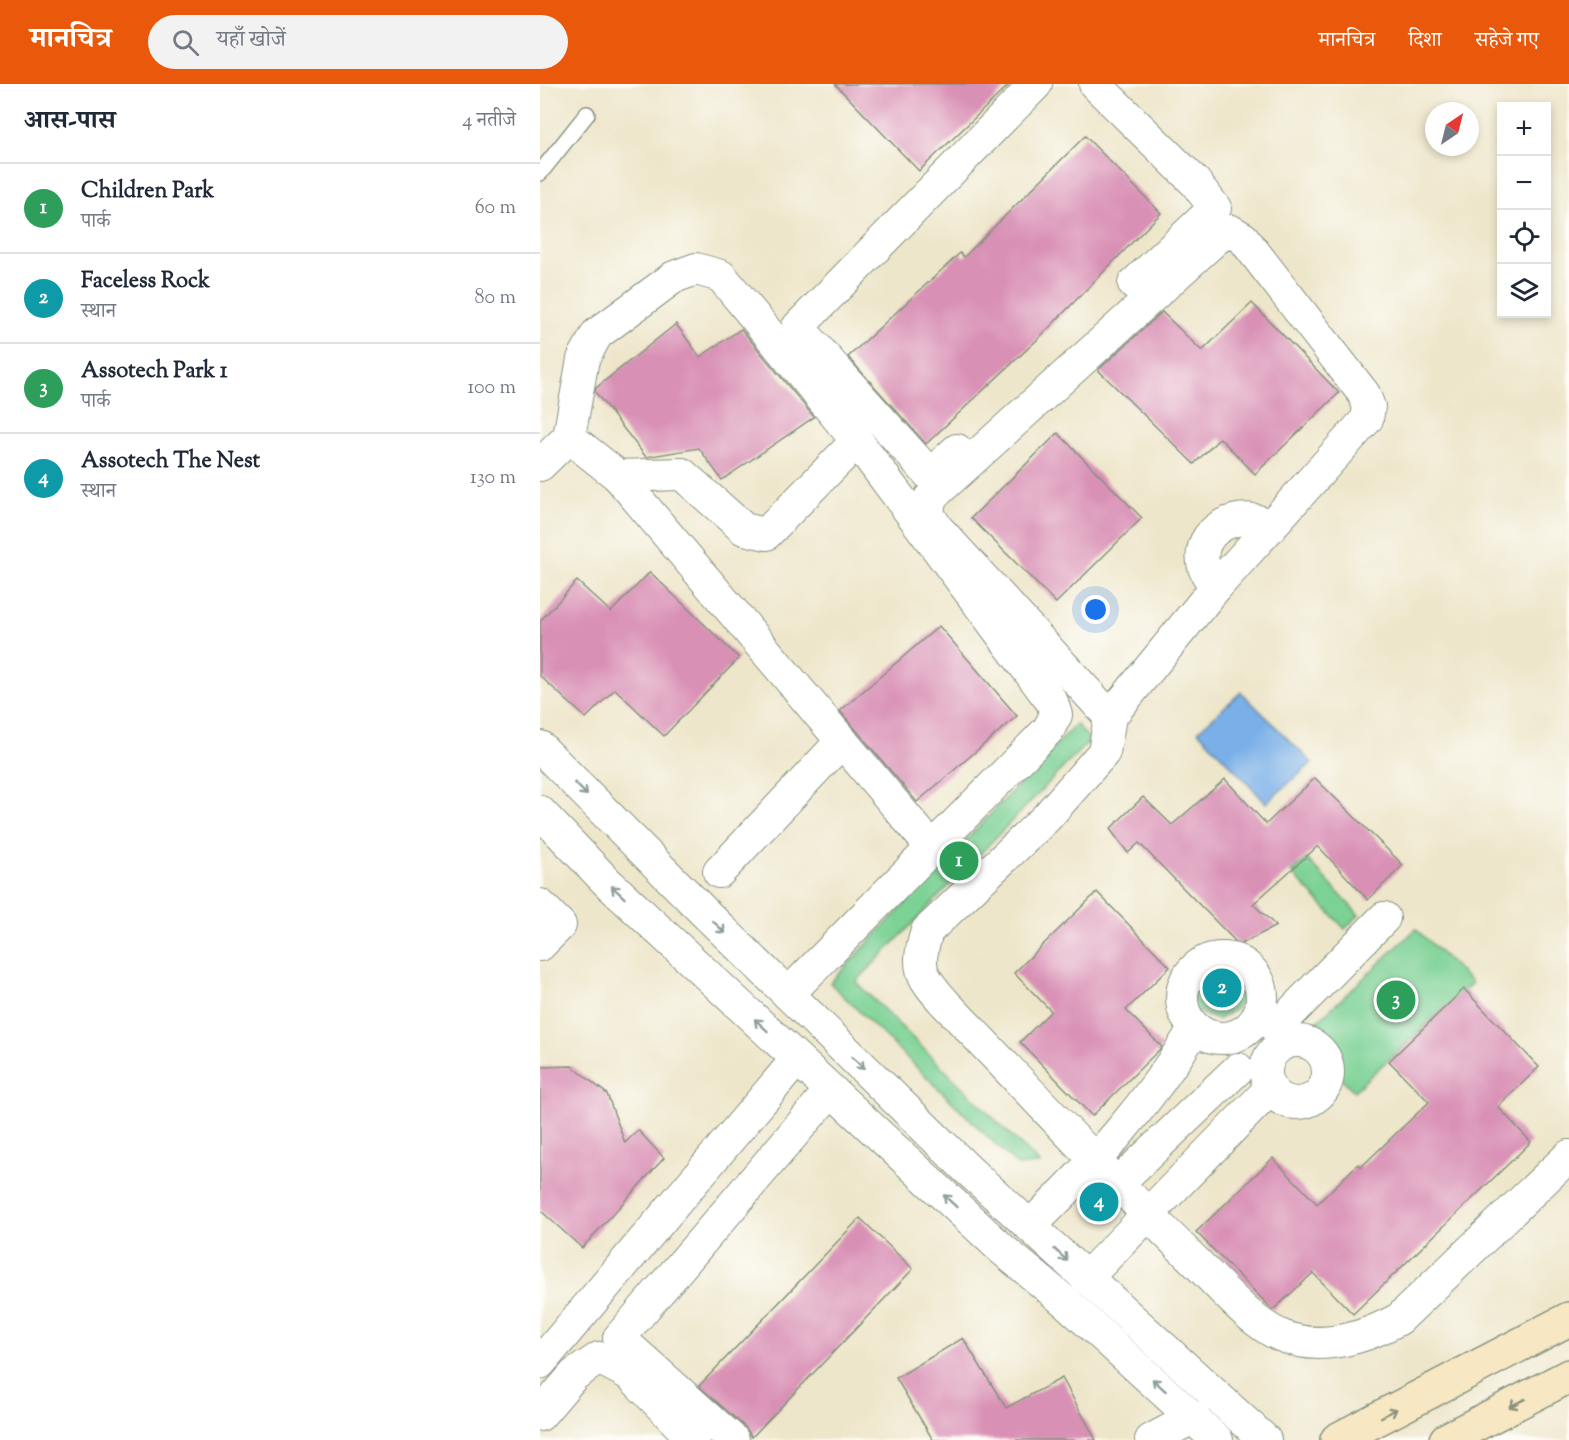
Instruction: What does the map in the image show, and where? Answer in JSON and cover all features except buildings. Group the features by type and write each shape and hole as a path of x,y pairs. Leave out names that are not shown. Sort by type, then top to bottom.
{"street":[{"path":"1035,84 798,327 930,475 1215,208 1195,182 1095,84"},
{"path":"1110,717 938,528 928,514 930,498 1218,237 1232,231 1250,248 1364,394 1370,407 1367,419 1216,587 1110,717 1104,752 1046,818 927,931 920,954 920,972 929,985 1146,1214 1239,1304 1281,1336 1306,1341 1349,1340 1372,1333 1399,1319 1569,1156"},
{"path":"540,465 569,437 583,360 597,334 675,277 696,269 722,276 857,441 1052,702 1056,715 1048,730 788,994"},
{"path":"569,437 618,476 933,849"},
{"path":"618,476 682,474 744,529 765,534 857,441"},
{"path":"719,872 842,741"},
{"path":"540,747 788,994 998,1197 1265,1440"},
{"path":"540,812 606,881 797,1059 974,1223 1194,1417 1217,1440"},
{"path":"540,905 560,925 540,945"},
{"path":"1276,1027 1384,918"},
{"path":"1276,1027 1249,1028 1232,1038 1206,1036 1186,1018 1181,992 1194,968 1218,957 1238,961 1254,973 1276,1027 1273,1051 1265,1069 1270,1089 1286,1102 1296,1104 1316,1097 1327,1080 1328,1069 1319,1050 1276,1027"},
{"path":"1030,1226 1096,1160 1163,1080 1195,1028"},
{"path":"545,1345 797,1059"},
{"path":"1118,1184 1238,1069"},
{"path":"1086,1278 1270,1089"},
{"path":"733,1440 619,1338 831,1090"},
{"path":"974,1223 998,1197"},
{"path":"1337,1440 1569,1319"},
{"path":"540,1415 574,1375 599,1358 631,1375 694,1440"},
{"path":"1446,1440 1569,1376"},
{"path":"1151,1440 1194,1417"}],"lane":[{"path":"540,173 587,114"}],"green space":[{"path":"1076,724 1090,740 856,982 1040,1164 1018,1166 830,983"},
{"path":"1307,859 1359,915 1345,929 1291,872"},
{"path":"1416,929 1472,983 1354,1091 1309,1046 1305,1033"},
{"path":"1222,965 1237,969 1254,985 1236,1009 1217,1020 1192,1010 1187,995 1206,970"}],"water":[{"path":"1241,692 1312,763 1266,803 1198,731"}],"place":[{"name":"Children Park","path":"959,861"},
{"name":"Faceless Rock","path":"1222,988"},
{"name":"Assotech Park 1","path":"1396,1000"},
{"name":"Assotech The Nest","path":"1099,1202"}]}
